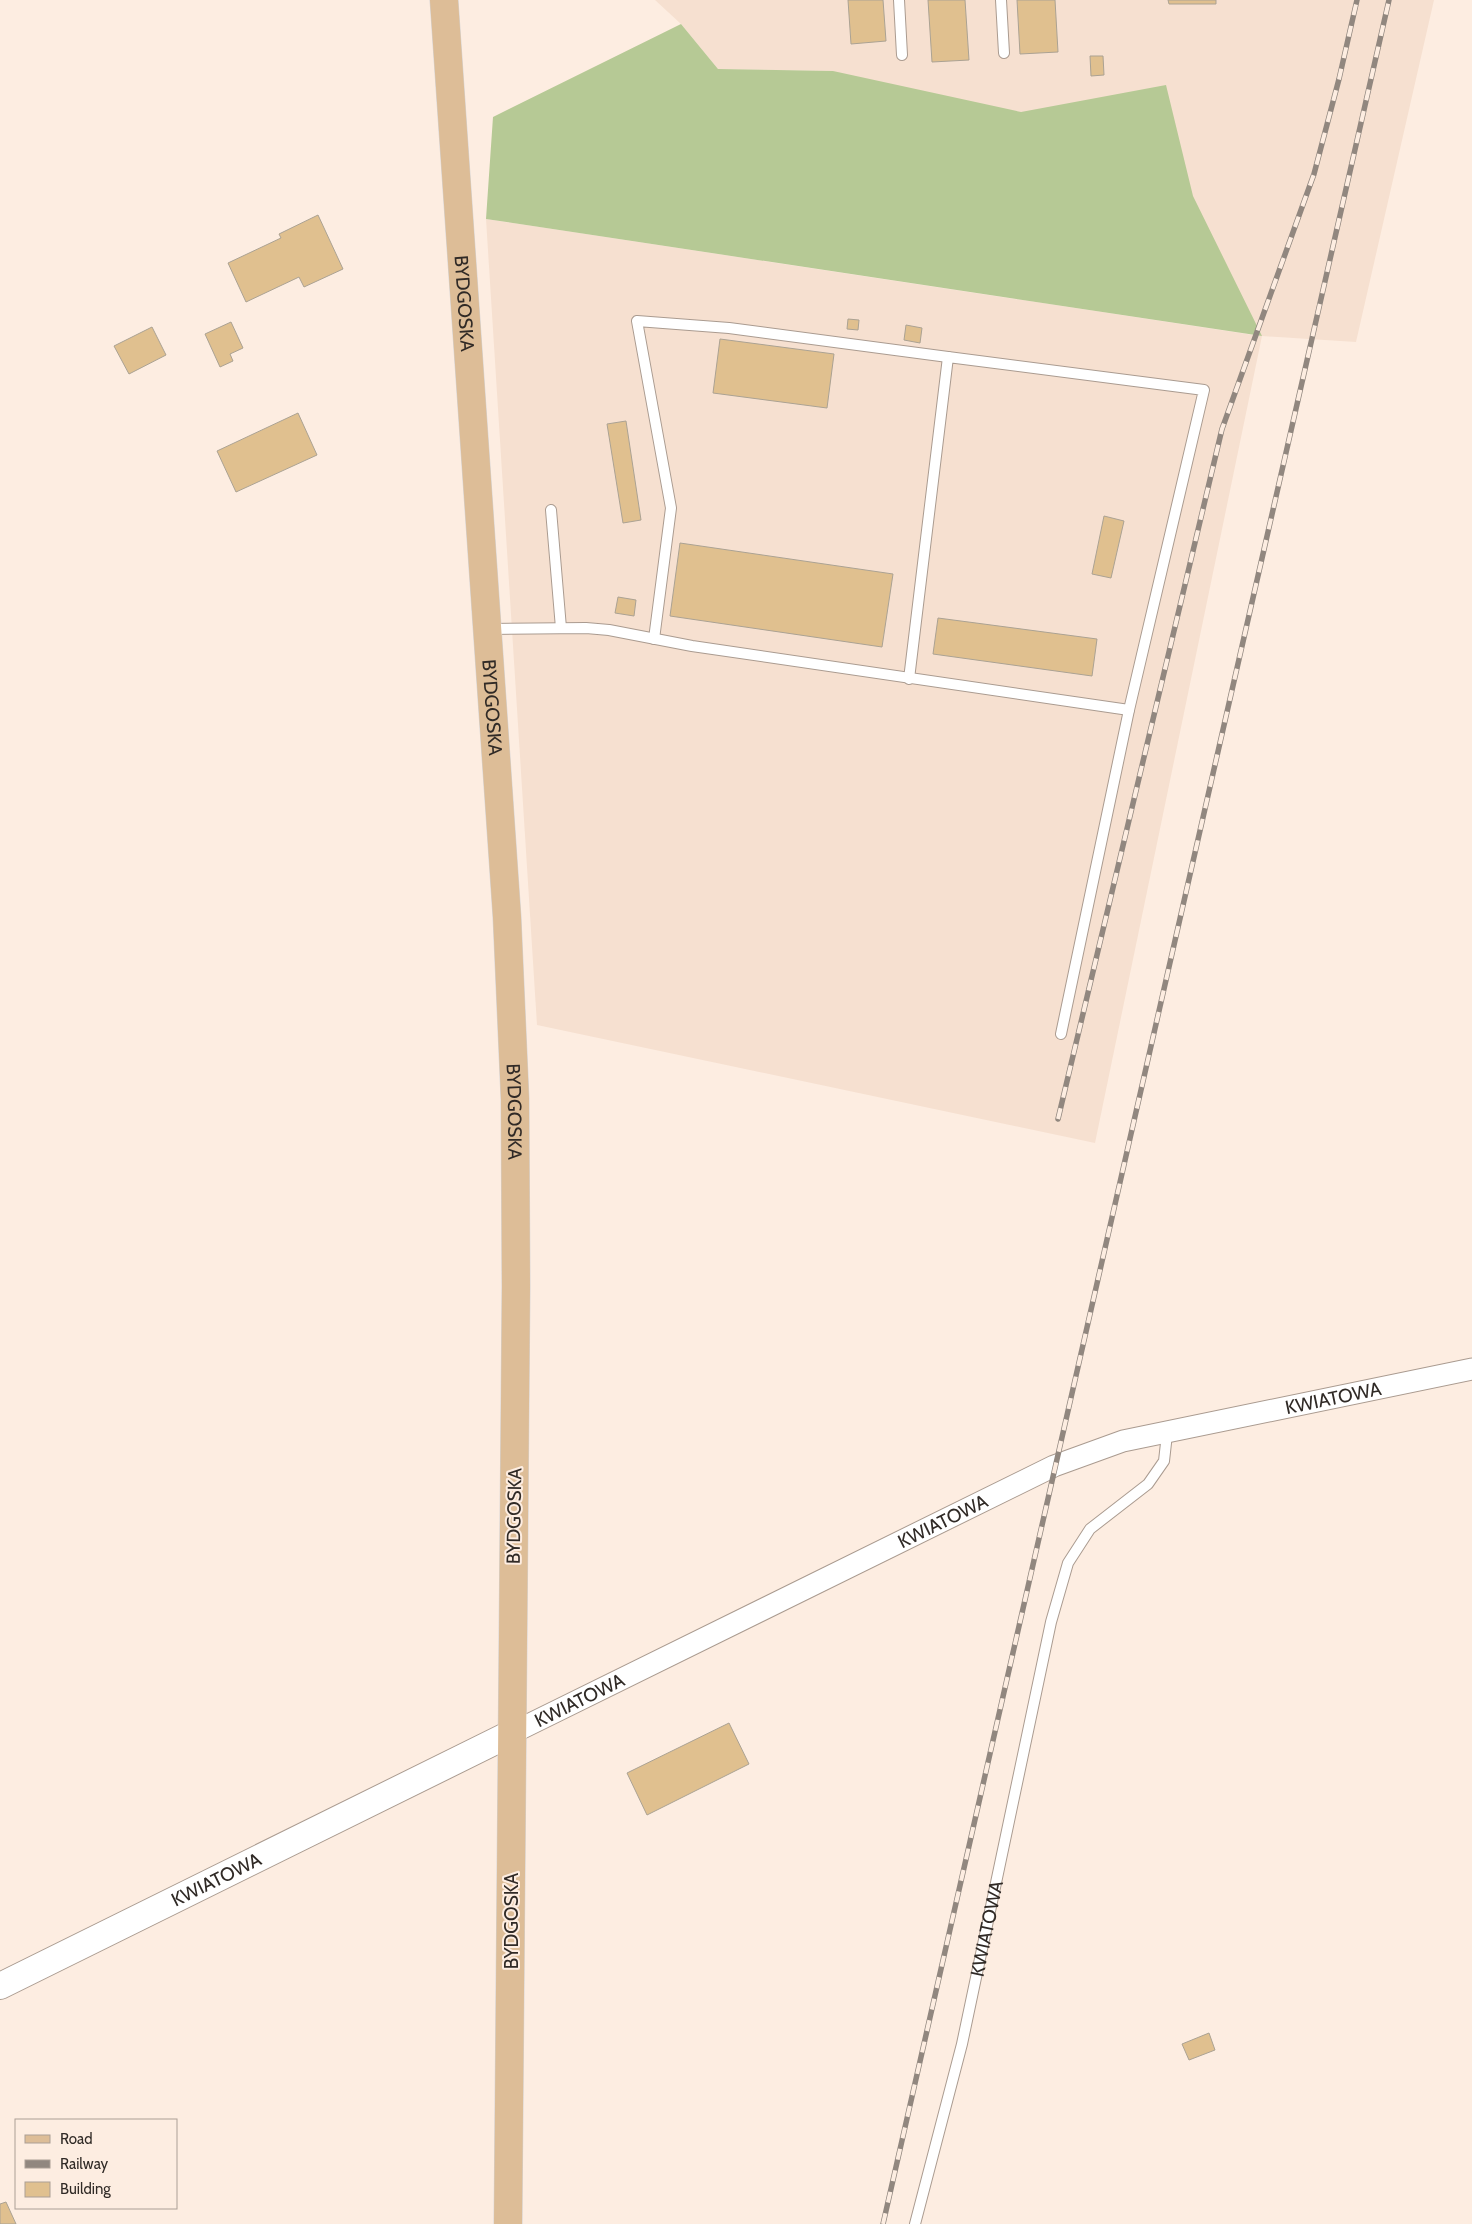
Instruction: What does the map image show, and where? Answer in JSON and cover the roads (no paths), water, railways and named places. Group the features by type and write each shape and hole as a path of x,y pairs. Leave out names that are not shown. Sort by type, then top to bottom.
{"main road":[{"name":"BYDGOSKA","path":"444,0 512,995 516,1098 508,2224"}],"street":[{"name":"KWIATOWA","path":"0,1986 1054,1466 1124,1441 1167,1434 1472,1369"}],"lane":[{"path":"898,0 902,55"},
{"path":"1001,0 1004,53"},
{"path":"654,639 671,508 637,321 729,328 1204,390 1129,710 1061,1034"},
{"path":"909,679 948,357"},
{"path":"551,510 561,628"},
{"path":"487,629 586,628 909,679 1129,710"},
{"name":"KWIATOWA","path":"915,2224 962,2044 1051,1622 1068,1563 1090,1529 1148,1484 1164,1461 1167,1434"}],"railway":[{"path":"1058,1119 1222,429 1314,174 1357,0"},
{"path":"883,2224 1389,0"}]}
